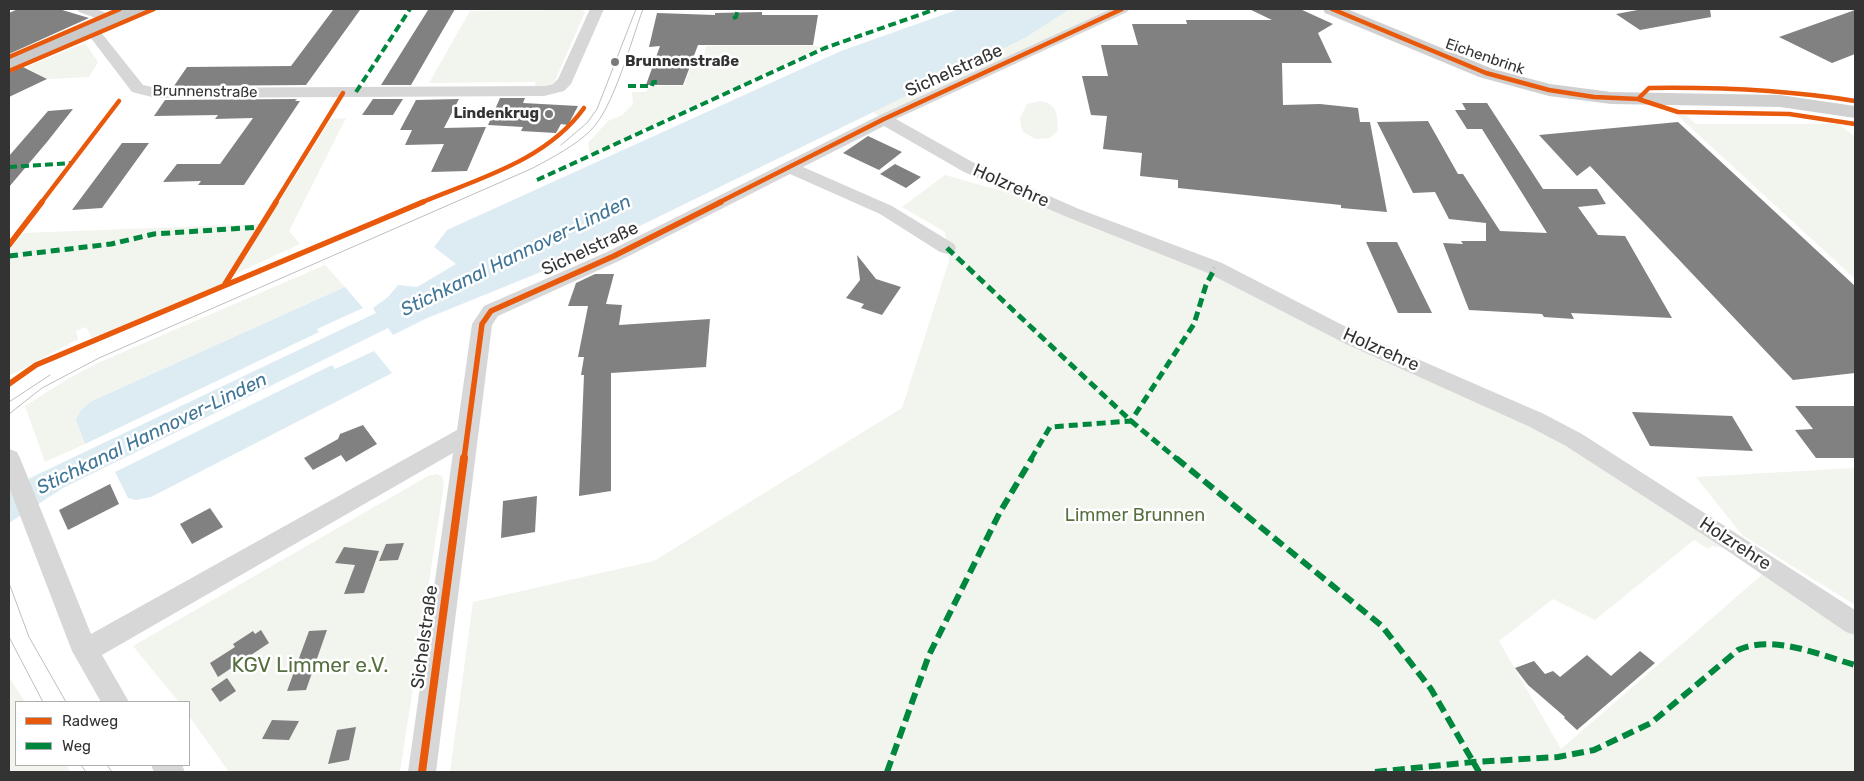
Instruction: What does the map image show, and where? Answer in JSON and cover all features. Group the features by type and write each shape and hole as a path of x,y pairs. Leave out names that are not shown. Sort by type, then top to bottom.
{"main road":[{"path":"9,65 138,9"},
{"name":"Eichenbrink","path":"1332,9 1486,74 1549,90 1611,98 1780,101 1855,112"}],"street":[{"path":"84,9 112,20"},
{"name":"Brunnenstraße","path":"91,29 138,89 156,93 544,91 558,88 565,81 597,9"},
{"name":"Sichelstraße","path":"422,772 482,324 491,311 614,256 884,119 1122,9"},
{"name":"Holzrehre","path":"884,119 970,168 1073,212 1215,268 1353,339 1536,420 1574,440 1855,624"},
{"path":"788,167 886,210 947,248"},
{"path":"84,651 467,435"},
{"path":"9,458 84,651 115,701"}],"green space":[{"path":"1070,9 1122,9 884,119 873,112 1025,38"},
{"path":"582,10 585,12 554,83 534,88 536,82 429,83 470,11"},
{"path":"85,43 98,62 89,77 47,79 26,67"},
{"path":"706,46 825,46 590,154 588,143 608,121 622,115 633,104 632,92 646,92 648,88 654,86 684,86 694,58 703,58"},
{"path":"1041,101 1051,105 1056,111 1058,131 1050,138 1035,139 1022,131 1020,118 1027,104"},
{"path":"1677,115 1686,115 1696,124 1839,124 1855,137 1855,279"},
{"path":"346,118 289,231 300,244 233,275 331,119"},
{"name":"Limmer Brunnen","path":"945,175 1030,199 1205,266 1504,411 1575,451 1726,548 1712,546 1708,549 1694,540 1595,620 1553,599 1499,641 1561,749 1764,573 1855,634 1855,772 450,772 473,602 654,561 902,408 949,261 945,232 902,207"},
{"path":"260,224 225,284 93,340 86,327 76,331 78,339 9,376 9,257 32,254 9,256 9,250 23,233"},
{"path":"325,265 345,287 92,401 76,420 85,444 45,462 25,406 71,377 100,362"},
{"path":"1855,468 1855,605 1742,535 1696,477"},
{"name":"KGV Limmer e.V.","path":"436,474 442,476 444,484 400,772 229,772 190,717 190,701 178,701 133,646 428,476"},
{"path":"9,677 24,701 15,701 15,766 67,766 71,772 9,772"}],"water":[{"name":"Stichkanal Hannover-Linden","path":"959,9 1070,9 1025,38 568,261 425,319 393,335 388,328 63,488 9,523 9,488 376,313 373,308 388,297 398,285 417,287 456,264 434,247 447,230 841,51"},
{"path":"345,287 363,308 317,329 319,332 85,444 76,420 81,410 92,401"},
{"path":"374,351 392,373 151,497 136,500 128,498 115,472 332,365 335,369"}],"building":[{"path":"18,9 59,9 89,18 9,54 9,13"},
{"path":"455,9 411,85 381,85 428,10"},
{"path":"1249,9 1300,9 1333,24 1318,33 1332,63 1282,63 1283,105 1320,104 1358,108 1360,122 1370,122 1387,212 1341,208 1341,205 1178,188 1178,180 1140,176 1142,153 1103,149 1107,116 1091,115 1082,76 1108,76 1101,45 1138,45 1132,24 1187,24 1186,20 1272,20"},
{"path":"1643,9 1710,9 1711,17 1640,30 1616,14"},
{"path":"333,10 360,10 306,85 174,86 187,67 291,66"},
{"path":"1855,10 1855,54 1832,63 1779,37"},
{"path":"762,12 762,15 818,15 813,45 698,45 683,85 646,85 660,46 649,47 657,13 715,15 715,13"},
{"path":"23,67 47,79 9,97 9,73"},
{"path":"500,98 525,98 523,103 578,106 568,125 561,124 556,133 521,131 523,127 488,125"},
{"path":"297,99 295,101 300,101 244,185 198,185 201,181 163,182 177,164 220,164 253,118 215,119 218,115 154,116 165,100"},
{"path":"373,99 403,99 393,115 362,115"},
{"path":"459,99 444,128 486,127 467,171 431,172 444,144 405,145 412,130 400,130 416,100"},
{"path":"1462,103 1487,103 1543,189 1597,189 1606,204 1578,207 1598,235 1625,236 1672,318 1571,313 1574,319 1544,317 1542,314 1469,310 1443,243 1463,244 1461,241 1486,241 1486,223 1449,219 1435,192 1413,193 1377,122 1428,121 1458,174 1463,174 1500,231 1547,233 1482,129 1467,129 1455,110 1466,110"},
{"path":"73,109 9,187 9,156 48,111"},
{"path":"1678,122 1855,286 1855,373 1793,380 1590,166 1577,176 1539,135"},
{"path":"868,136 902,152 879,170 843,153"},
{"path":"122,143 149,143 102,208 72,210"},
{"path":"895,164 921,177 906,188 880,174"},
{"path":"1366,242 1397,242 1432,313 1398,313"},
{"path":"857,255 876,279 901,287 882,315 861,308 864,304 846,298 860,280"},
{"path":"595,274 614,274 606,304 622,305 619,325 710,319 706,367 611,373 611,491 579,496 584,375 581,375 584,357 578,357 588,306 568,306 576,283"},
{"path":"1795,406 1855,406 1855,458 1816,458 1795,430 1813,429"},
{"path":"1632,412 1732,416 1753,451 1650,446"},
{"path":"363,425 377,444 346,462 341,455 313,470 304,458 338,439 340,434"},
{"path":"110,484 119,504 68,530 59,510"},
{"path":"537,496 535,532 501,538 503,501"},
{"path":"210,508 223,527 192,544 180,524"},
{"path":"404,543 398,560 379,561 386,544"},
{"path":"344,547 379,551 364,593 344,594 355,565 335,563"},
{"path":"261,630 269,643 218,677 210,663 235,647 233,644 253,631 255,634"},
{"path":"327,630 306,690 287,691 309,631"},
{"path":"1640,651 1655,663 1577,730 1528,685 1515,668 1534,661 1545,674 1553,671 1560,677 1587,655 1611,676"},
{"path":"227,678 236,691 220,702 211,689"},
{"path":"272,720 299,721 289,740 262,739"},
{"path":"356,727 349,760 328,764 337,730"}],"tram line":[{"path":"561,145 587,123 597,109 636,9"},
{"path":"9,414 42,388 99,358 533,168 571,146 591,130 607,106 621,73 643,9"},
{"path":"9,402 50,375"},
{"path":"9,583 29,637 65,701"},
{"path":"9,637 42,701"},
{"path":"82,766 86,772"},
{"path":"108,766 112,772"}],"marked path":[{"path":"356,92 410,9"},
{"path":"733,18 736,17 738,9"},
{"path":"537,180 825,48 936,9"},
{"path":"628,86 652,86 653,82 657,82"},
{"path":"9,167 72,163"},
{"path":"9,256 111,244 154,234 260,227"},
{"path":"947,248 1131,421 1382,626 1431,689 1479,772"},
{"path":"887,772 929,655 1000,512 1050,427 1131,421 1194,324 1206,285 1215,268"},
{"path":"1375,772 1473,762 1558,757 1594,750 1651,723 1738,650 1752,644 1775,644 1855,665"}],"cycle path":[{"path":"9,57 120,9"},
{"path":"9,71 154,9"},
{"path":"422,772 482,324 491,311 614,256 884,119 1122,9"},
{"path":"1332,9 1486,73 1549,90 1594,97 1638,99 1678,112 1789,114 1855,124"},
{"path":"1638,99 1649,88 1701,88 1778,91 1855,101"},
{"path":"225,284 343,93"},
{"path":"9,245 119,101"},
{"path":"9,384 36,365 93,340 520,161 556,139 570,126 584,108"}],"place":[{"name":"Brunnenstraße","path":"615,62"},
{"name":"Lindenkrug","path":"549,114"}]}
